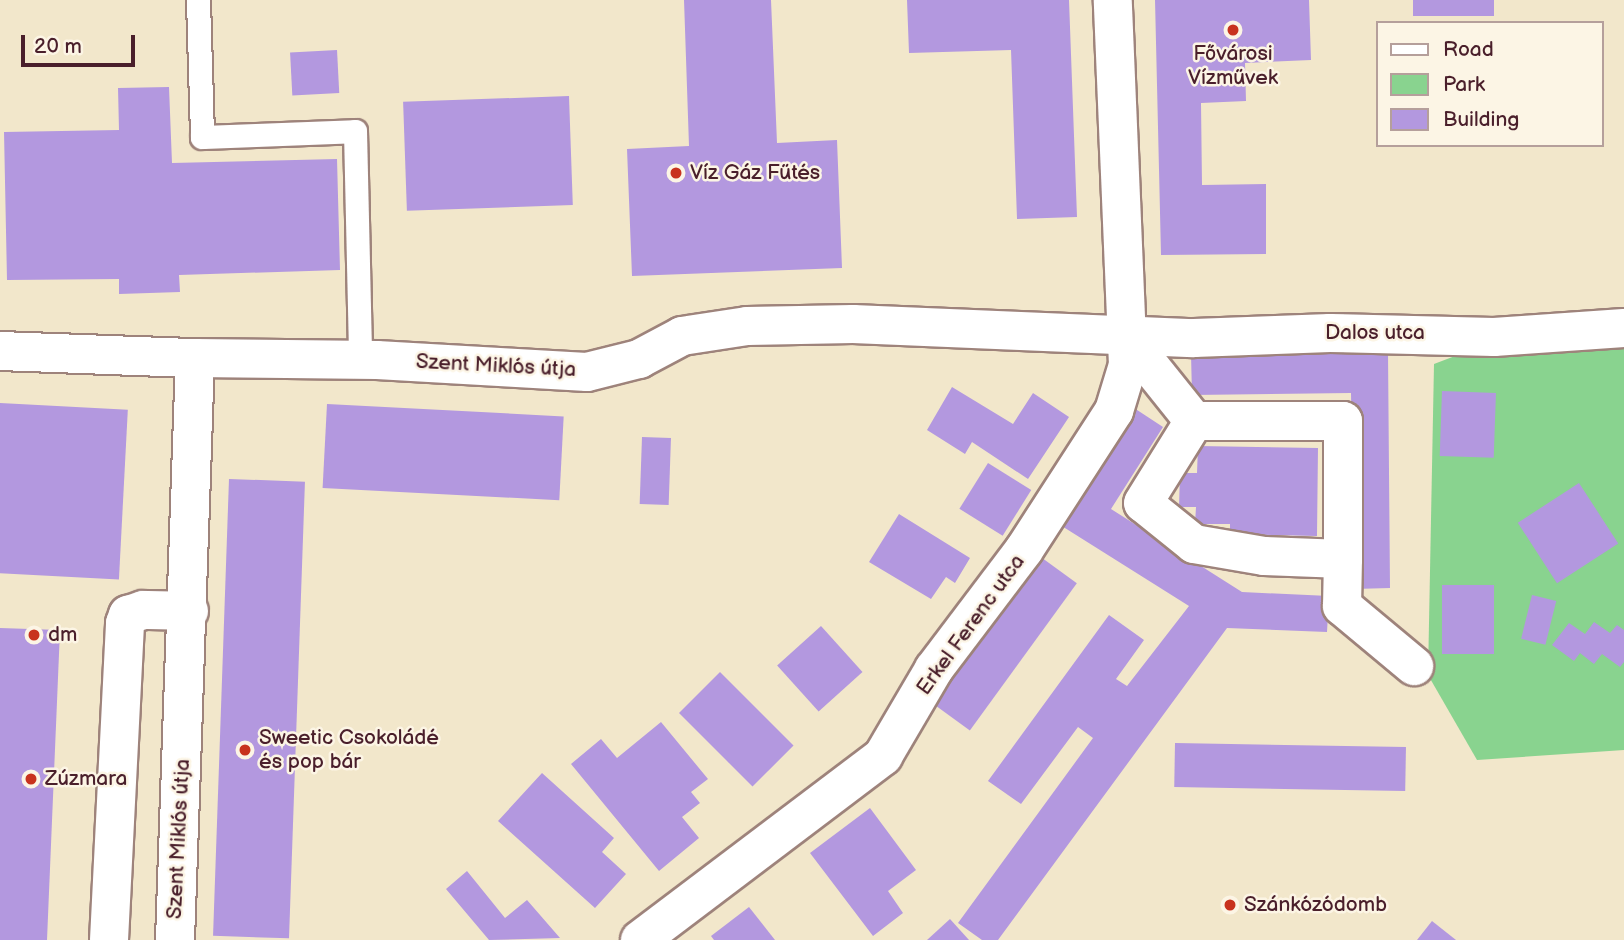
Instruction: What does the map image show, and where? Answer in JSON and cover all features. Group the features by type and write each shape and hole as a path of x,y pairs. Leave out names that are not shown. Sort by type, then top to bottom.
{"street":[{"name":"Erkel Ferenc utca","path":"640,940 883,756 934,669 1024,550 1114,411 1128,365 1113,0"},
{"name":"Szent Miklós útja","path":"175,940 189,611 195,358 360,359 587,372 639,359 682,336 747,326 853,324 1125,335"},
{"name":"Dalos utca","path":"1125,335 1194,338 1396,332 1494,337 1624,328"},
{"path":"1125,335 1194,422"},
{"path":"0,351 195,358"},
{"path":"1194,422 1343,421 1342,606 1414,666"},
{"path":"1194,422 1143,503 1194,544 1264,556 1343,559"},
{"path":"109,940 125,623 128,615 143,610 189,611"}],"lane":[{"path":"198,0 202,137 355,131 360,359"}],"green space":[{"path":"1624,342 1624,750 1477,760 1428,675 1434,364 1476,348"}],"building":[{"path":"684,0 771,0 777,143 837,140 842,268 632,276 627,149 689,146"},
{"path":"907,0 1069,0 1077,217 1017,219 1011,50 909,53"},
{"path":"1155,0 1309,0 1311,60 1245,63 1246,101 1201,103 1202,185 1266,184 1266,254 1161,255"},
{"path":"1413,0 1494,0 1494,16 1413,16"},
{"path":"337,50 339,93 292,95 290,52"},
{"path":"169,87 172,163 337,159 340,270 179,275 180,292 119,294 119,279 7,280 4,132 119,130 118,88"},
{"path":"569,96 573,205 407,211 403,102"},
{"path":"1388,352 1390,588 1354,589 1351,393 1192,395 1191,354"},
{"path":"952,387 1013,424 1033,393 1069,417 1028,479 972,442 965,454 927,430"},
{"path":"1442,391 1496,393 1494,458 1440,456"},
{"path":"0,403 128,410 119,579 0,573"},
{"path":"327,404 564,416 559,500 323,488"},
{"path":"1131,406 1163,427 1111,509 1242,592 1329,596 1327,632 1227,628 998,940 982,940 958,923 1093,738 1078,727 1021,804 988,781 1109,615 1144,640 1116,679 1127,686 1189,606 1057,523"},
{"path":"642,437 671,438 669,505 640,504"},
{"path":"1198,446 1318,448 1317,536 1230,534 1230,524 1195,524 1196,507 1179,507 1180,473 1197,473"},
{"path":"988,463 1031,490 1003,536 959,509"},
{"path":"229,479 305,482 289,938 213,936"},
{"path":"1579,483 1618,543 1557,583 1518,523"},
{"path":"899,514 970,558 955,583 946,577 931,599 869,562"},
{"path":"1038,555 1077,583 970,730 931,702"},
{"path":"1442,585 1494,585 1494,654 1442,654"},
{"path":"1532,595 1556,601 1545,645 1521,639"},
{"path":"1594,622 1610,633 1617,625 1624,630 1624,662 1620,667 1602,654 1594,664 1580,653 1574,661 1552,645 1569,623 1585,634"},
{"path":"821,626 862,672 819,712 777,665"},
{"path":"0,628 60,630 47,940 0,940"},
{"path":"720,672 794,746 753,787 679,713"},
{"path":"661,722 708,779 691,792 700,803 682,817 699,838 659,871 571,764 601,739 617,758"},
{"path":"1175,743 1406,747 1405,791 1174,787"},
{"path":"542,773 614,838 602,852 626,874 595,908 498,821"},
{"path":"870,808 916,870 888,891 903,913 873,936 810,853"},
{"path":"467,871 505,918 527,900 560,938 489,940 446,889"},
{"path":"749,907 775,940 714,940 711,936"},
{"path":"950,919 969,940 927,940"},
{"path":"1432,921 1456,940 1417,940"}],"place":[{"name":"Fővárosi Vízművek","path":"1233,30"},
{"name":"Víz Gáz Fűtés","path":"676,173"},
{"name":"dm","path":"34,635"},
{"name":"Sweetic Csokoládé és pop bár","path":"245,750"},
{"name":"Zúzmara","path":"31,779"},
{"name":"Szánkózódomb","path":"1230,905"}]}
